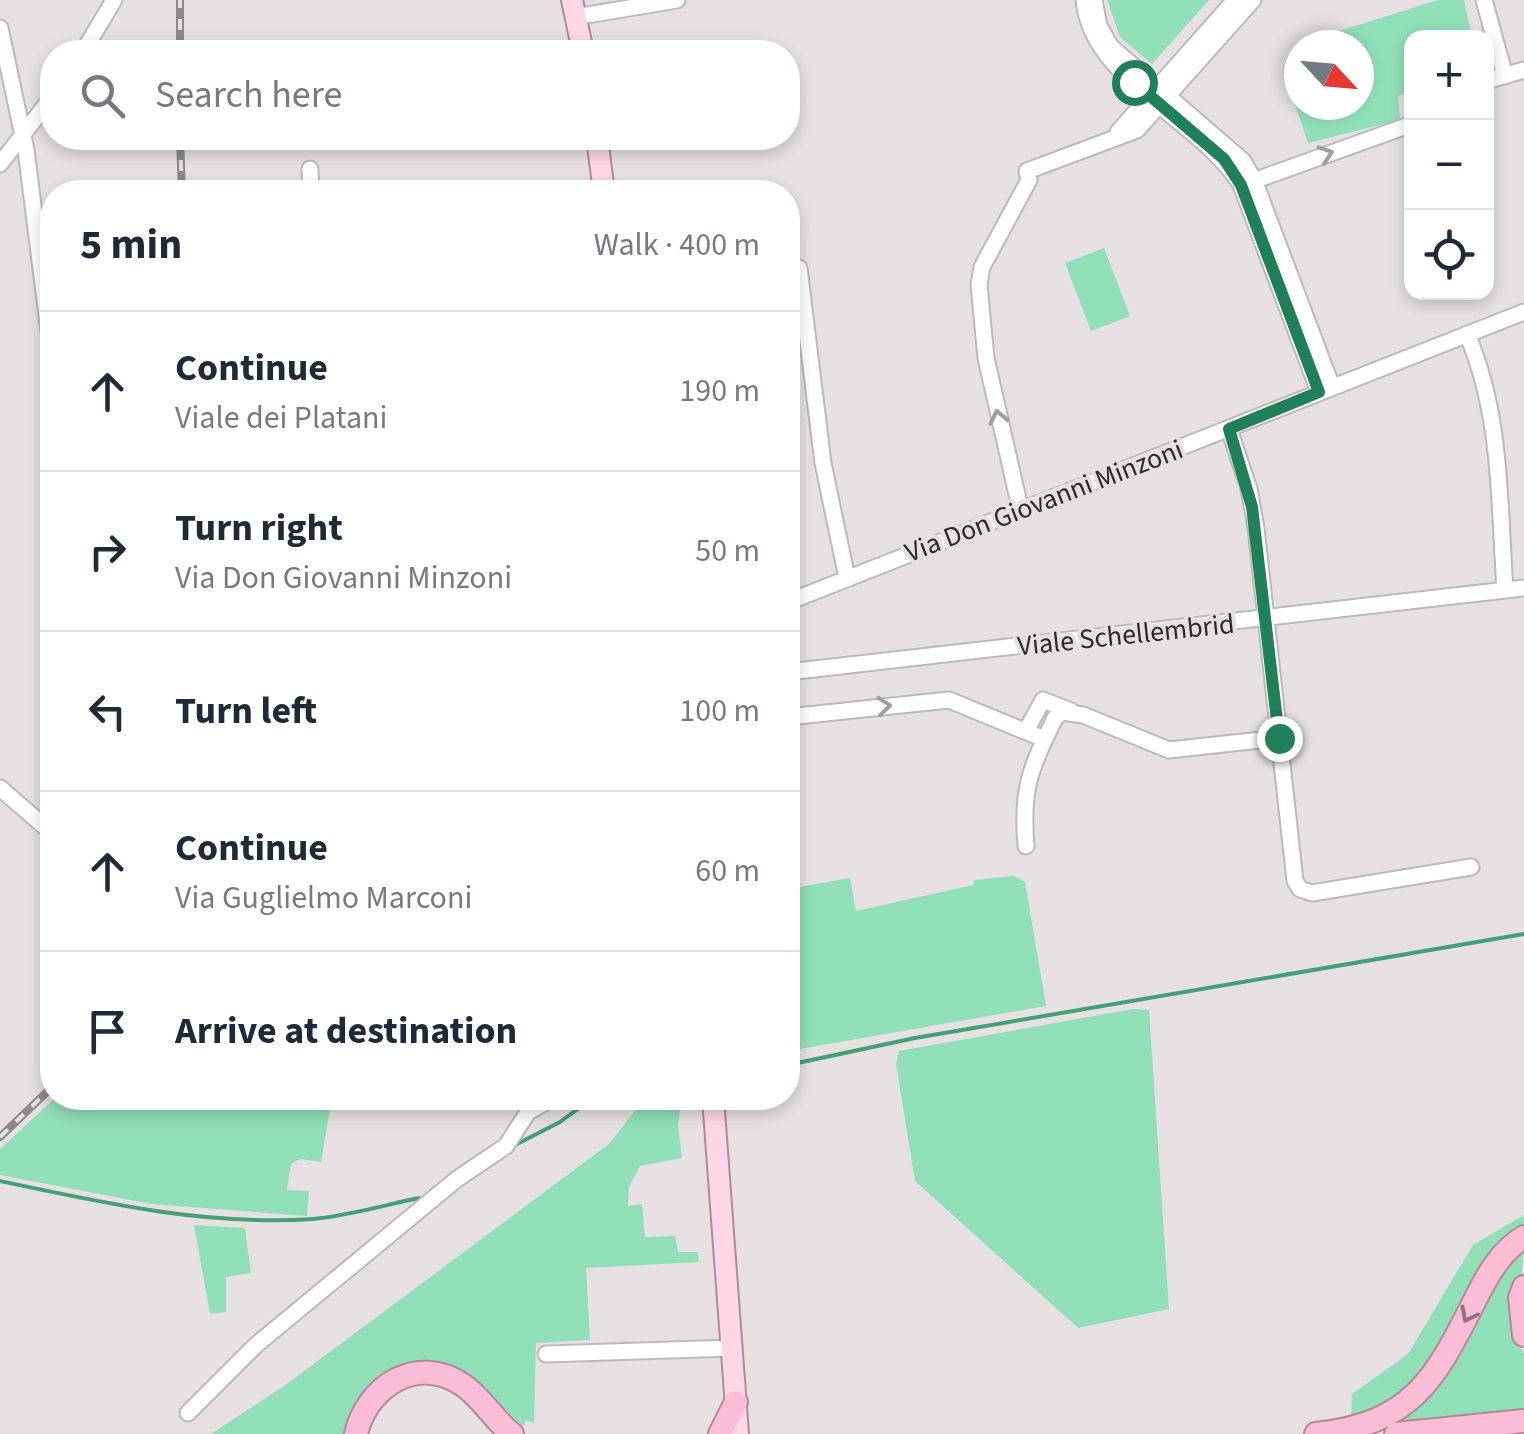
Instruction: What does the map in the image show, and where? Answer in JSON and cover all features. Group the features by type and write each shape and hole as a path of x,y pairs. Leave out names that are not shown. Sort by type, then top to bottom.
{"highway":[{"path":"1316,1434 1370,1425 1400,1410 1440,1370 1495,1265 1524,1238"},
{"path":"1524,1287 1520,1298 1524,1335"},
{"path":"357,1432 361,1414 382,1388 421,1373 464,1386 512,1434"},
{"path":"720,1434 736,1402"},
{"path":"1396,1434 1524,1421"}],"main road":[{"path":"574,8 581,40"},
{"path":"599,150 603,180"},
{"path":"714,1110 738,1434"}],"street":[{"path":"90,40 114,0"},
{"path":"574,8 677,0"},
{"path":"1084,0 1086,20 1103,54 1233,150 1326,390"},
{"path":"1094,0 1099,26 1111,47 1161,95"},
{"path":"1161,95 1235,0"},
{"path":"1021,512 986,358 979,284 982,267 1030,180 1028,170 1108,142 1161,95 1254,0"},
{"path":"1484,0 1505,76"},
{"path":"0,28 24,139 40,262"},
{"path":"1494,79 1524,70"},
{"path":"0,164 40,115"},
{"path":"1248,183 1404,127"},
{"path":"310,170 310,180"},
{"path":"800,284 823,464 847,578"},
{"name":"Via Don Giovanni Minzoni","path":"800,597 1467,334 1523,318"},
{"path":"1467,334 1486,378 1494,427 1505,590"},
{"path":"1229,429 1252,507 1295,881 1312,893 1471,867"},
{"name":"Viale Schellembrid","path":"800,671 1524,588"},
{"path":"800,716 948,700 1044,740"},
{"path":"1026,731 1043,700 1169,750 1279,738"},
{"path":"1026,846 1022,800 1055,718 1071,711"},
{"path":"0,788 40,823"},
{"path":"188,1413 262,1340 457,1179 506,1146 532,1110"},
{"path":"546,1354 733,1348"}],"green space":[{"path":"1107,0 1209,0 1152,64 1120,37"},
{"path":"1438,0 1464,0 1470,30 1404,30 1404,94 1398,96 1400,120 1308,143 1300,120 1374,120 1374,30 1342,30"},
{"path":"1104,248 1130,316 1091,331 1065,263"},
{"path":"1014,876 1025,882 1046,1006 800,1049 800,887 850,878 856,911 973,885 974,880"},
{"path":"1133,1009 1149,1010 1169,1309 1078,1328 915,1181 896,1064 899,1051"},
{"path":"42,1110 330,1110 321,1162 300,1159 291,1164 287,1190 309,1191 307,1216 151,1204 0,1175 0,1149"},
{"path":"636,1110 680,1110 682,1158 640,1166 629,1187 628,1206 642,1204 645,1237 675,1236 678,1252 698,1252 699,1262 586,1268 590,1340 536,1343 534,1423 526,1420 523,1426 490,1395 405,1367 364,1392 351,1410 344,1434 211,1434 284,1386 609,1144"},
{"path":"1524,1215 1524,1229 1422,1384 1351,1424 1352,1394 1408,1354 1473,1245"},
{"path":"194,1225 245,1228 251,1273 226,1277 226,1312 210,1314"},
{"path":"1524,1248 1516,1338 1524,1354 1524,1413 1398,1425 1438,1389 1493,1281"}],"waterway":[{"path":"800,1062 915,1038 1524,934"},
{"path":"515,1145 576,1110"},
{"path":"0,1181 116,1205 234,1219 326,1218 419,1198"}],"railway":[{"path":"180,0 180,40"},
{"path":"180,150 182,180"},
{"path":"0,1137 40,1099"}],"route":[{"path":"1134,82 1224,159 1241,185 1319,392 1229,429 1256,528 1279,738"}]}
